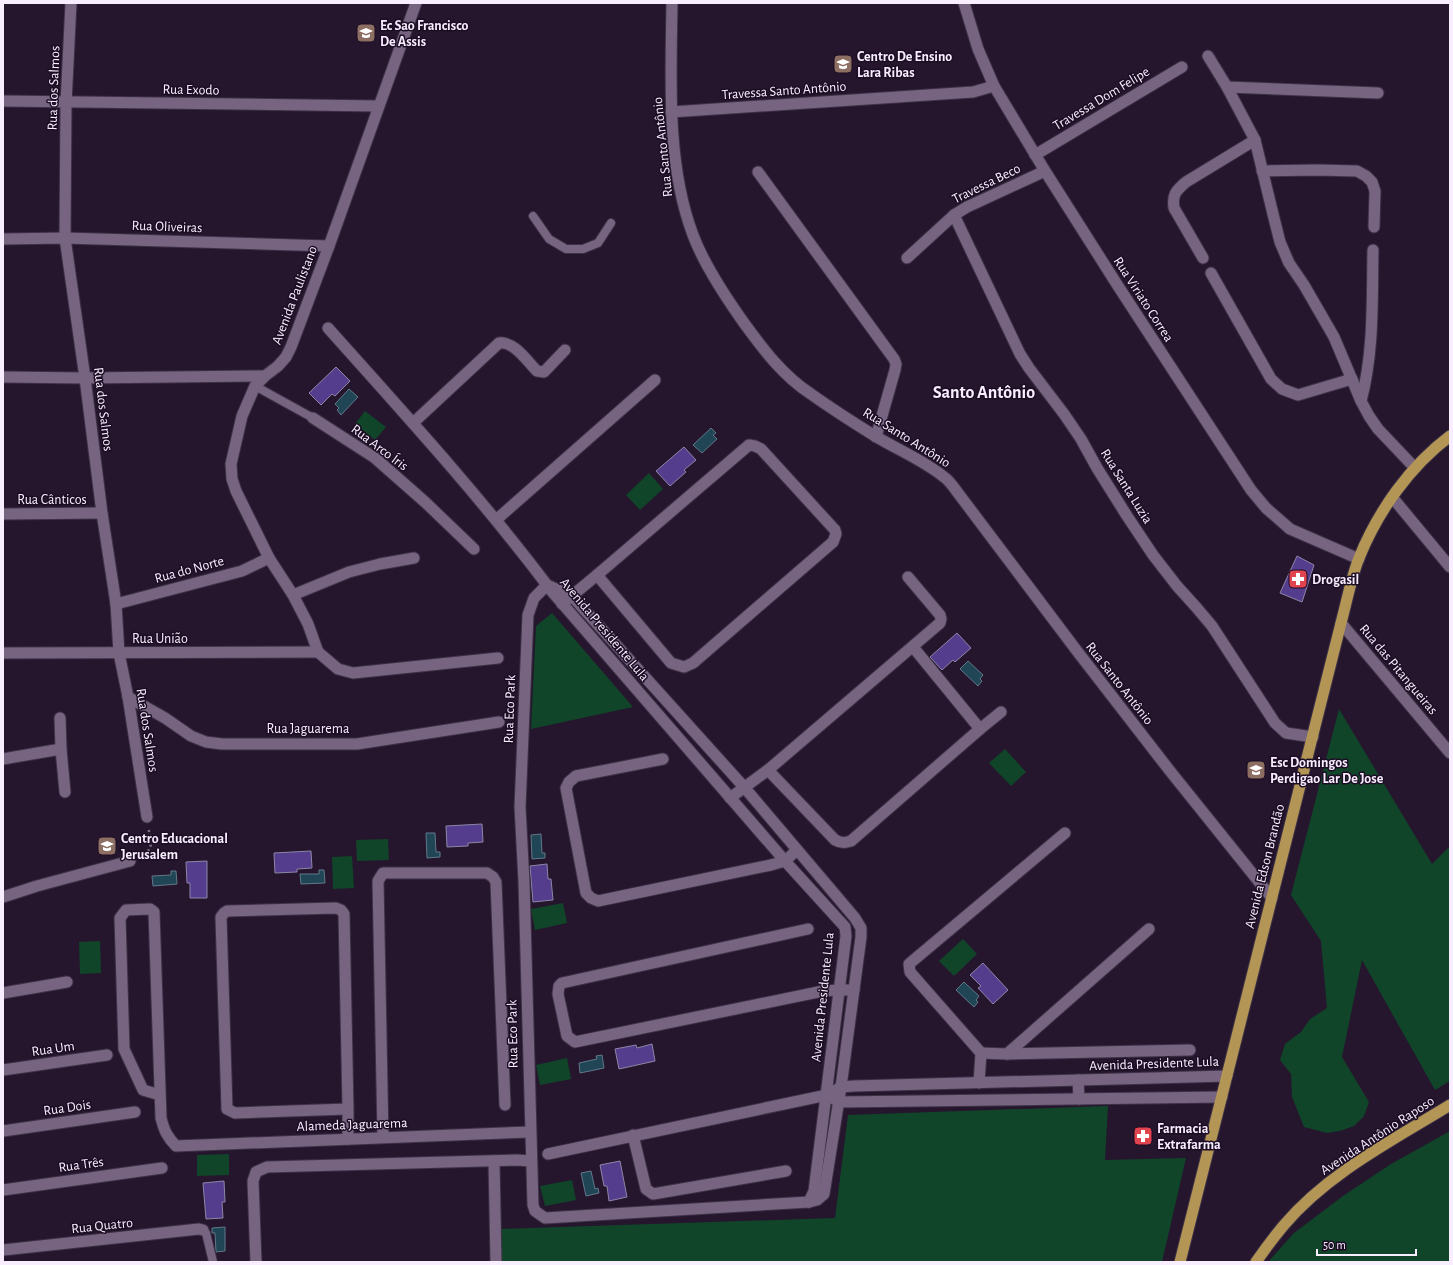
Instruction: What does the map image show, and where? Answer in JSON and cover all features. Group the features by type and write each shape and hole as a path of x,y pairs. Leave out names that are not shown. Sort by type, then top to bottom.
{"main road":[{"name":"Avenida Edson Brandão","path":"1180,1262 1341,623 1359,558 1375,524 1392,497 1427,455 1450,436"},
{"name":"Avenida Antônio Raposo","path":"1256,1262 1284,1224 1330,1182 1376,1150 1450,1105"}],"street":[{"name":"Rua dos Salmos","path":"72,3 66,103 65,238 102,513 116,604 119,654 128,697 147,817"},
{"name":"Avenida Paulistano","path":"416,3 329,246 289,352 278,366 254,386 242,416 231,464 232,479 236,491 269,558 293,595 308,624 318,652 338,669 353,672 498,658"},
{"name":"Rua Santo Antônio","path":"672,3 671,112 678,176 684,206 693,235 704,259 737,313 755,338 779,367 794,382 876,437 928,465 946,478 1076,651 1272,898"},
{"name":"Rua Viriato Correa","path":"964,3 978,49 994,86 1035,155 1118,286 1251,490 1266,508 1290,529 1359,558"},
{"path":"1208,56 1227,87 1255,140 1280,242 1289,263 1304,285 1334,337 1361,401 1369,416 1378,429 1415,468"},
{"name":"Travessa Dom Felipe","path":"1035,155 1182,67"},
{"name":"Travessa Santo Antônio","path":"671,112 973,92 994,86"},
{"path":"1227,87 1378,93"},
{"name":"Rua Exodo","path":"3,101 378,106"},
{"path":"1203,258 1174,208 1173,198 1176,191 1186,182 1255,140"},
{"name":"Travessa Beco","path":"907,258 954,214 967,206 1045,171"},
{"path":"1262,171 1357,171 1366,176 1372,182 1374,191 1374,227"},
{"path":"758,172 894,359 896,364 895,370 876,437"},
{"name":"Rua Santa Luzia","path":"954,214 1020,354 1081,439 1104,480 1153,555 1177,586 1212,626 1275,723 1286,733 1313,737"},
{"name":"Rua Oliveiras","path":"3,238 65,238 329,246"},
{"path":"1361,401 1365,386 1371,346 1373,250"},
{"path":"1211,273 1271,379 1282,389 1298,395 1352,379"},
{"path":"328,328 413,423 496,520 547,585"},
{"path":"413,423 499,343 504,342 511,345 537,371 541,373 544,372 566,350"},
{"path":"3,377 85,378 265,376"},
{"path":"496,520 655,380"},
{"name":"Rua Arco Íris","path":"313,418 375,458 425,502 474,549"},
{"path":"562,604 749,445 761,449 836,534 833,542 828,547 693,663 684,667 671,663 597,575"},
{"path":"1392,497 1450,567"},
{"name":"Rua Cânticos","path":"3,514 102,513"},
{"name":"Rua do Norte","path":"116,604 242,571 269,558"},
{"path":"293,595 349,572 380,564 414,558"},
{"path":"730,798 768,770 940,623 940,615 908,577"},
{"name":"Avenida Presidente Lula","path":"547,585 572,596 744,787 855,918 861,928 839,1102 824,1194 817,1200 809,1202"},
{"name":"Avenida Presidente Lula","path":"547,585 730,798 845,927 846,936 827,1095 814,1191 809,1202"},
{"name":"Rua Eco Park","path":"547,585 534,598 528,615 520,807 524,882 531,1161 533,1205 535,1211 545,1218 809,1202"},
{"name":"Rua das Pitangueiras","path":"1341,623 1450,753"},
{"path":"913,647 980,729"},
{"name":"Rua União","path":"3,653 119,654 318,652"},
{"name":"Rua Jaguarema","path":"128,697 165,718 191,736 206,742 222,744 357,744 499,722"},
{"path":"768,770 835,840 845,843 851,841 1001,712"},
{"path":"60,718 65,792"},
{"path":"3,759 61,749"},
{"path":"662,759 576,776 569,782 566,788 586,893 591,898 598,901 785,861 797,850"},
{"path":"979,1084 981,1053 910,972 909,964 1065,833"},
{"path":"3,897 37,886 130,861"},
{"path":"383,1137 378,881 383,873 487,873 493,877 496,882 505,1105"},
{"path":"348,1109 235,1113 227,1109 221,917 227,911 336,908 341,910 344,914 348,1109 348,1139"},
{"path":"150,909 154,912 160,1095 143,1090 124,1049 120,918 126,910 150,909"},
{"path":"808,929 562,983 559,986 558,994 567,1036 575,1042 816,993 854,990"},
{"path":"1007,1054 1149,929"},
{"path":"3,993 67,982"},
{"path":"981,1053 1007,1054 1190,1050"},
{"name":"Rua Um","path":"3,1070 107,1055"},
{"name":"Avenida Presidente Lula","path":"827,1095 841,1087 1227,1076"},
{"path":"1078,1080 1079,1099"},
{"name":"Alameda Jaguarema","path":"160,1095 161,1118 164,1131 168,1138 176,1146 530,1132"},
{"path":"548,1154 827,1095 839,1102 1222,1097"},
{"name":"Rua Dois","path":"3,1131 136,1112"},
{"path":"633,1135 646,1189 653,1194 786,1171"},
{"path":"494,1161 496,1262"},
{"path":"256,1262 253,1181 256,1172 267,1167 531,1161"},
{"name":"Rua Três","path":"3,1190 162,1168"},
{"name":"Rua Quatro","path":"3,1250 204,1230"}],"lane":[{"path":"533,216 549,239 566,249 583,249 598,243 611,223"},
{"name":"Rua Arco Íris","path":"254,386 313,418"},
{"path":"204,1230 213,1262"}],"path":[{"path":"130,861 141,857 150,849 151,845 147,817"}],"green space":[{"path":"365,411 386,427 375,440 355,424"},
{"path":"649,473 663,489 640,510 626,495"},
{"path":"552,613 633,707 531,729 536,626"},
{"path":"1339,709 1432,864 1450,846 1450,1081 1435,1090 1362,960 1342,1057 1369,1102 1364,1116 1354,1126 1340,1131 1327,1133 1304,1127 1292,1097 1291,1074 1280,1060 1285,1044 1301,1032 1310,1019 1327,1008 1321,941 1291,895"},
{"path":"1005,749 1026,772 1011,786 989,763"},
{"path":"388,839 389,860 357,861 356,840"},
{"path":"352,856 354,888 333,889 332,857"},
{"path":"563,903 567,923 535,930 531,909"},
{"path":"963,939 977,954 954,976 939,961"},
{"path":"100,941 101,973 80,974 79,942"},
{"path":"567,1058 571,1079 540,1085 536,1065"},
{"path":"1108,1106 1105,1160 1186,1158 1162,1262 500,1262 498,1229 835,1218 848,1115"},
{"path":"1450,1131 1450,1262 1268,1262 1294,1233 1343,1196 1391,1164"},
{"path":"229,1154 229,1175 197,1176 197,1155"},
{"path":"572,1180 576,1200 545,1206 540,1186"}],"water":[{"path":"349,389 358,397 341,415 337,410 339,408 335,404"},
{"path":"711,428 716,433 713,435 717,439 702,453 693,445"},
{"path":"968,661 983,675 980,679 982,681 978,686 960,669"},
{"path":"426,833 435,833 436,852 440,852 440,857 427,858"},
{"path":"541,834 542,853 545,853 545,858 532,859 531,835"},
{"path":"319,870 324,870 325,883 301,884 300,874 319,874"},
{"path":"171,871 176,871 177,884 153,886 152,876 171,875"},
{"path":"964,982 979,996 976,1000 978,1002 974,1007 956,990"},
{"path":"602,1055 604,1068 580,1073 579,1063 597,1059 596,1056"},
{"path":"591,1171 595,1189 598,1188 599,1193 586,1196 581,1173"},
{"path":"225,1227 225,1251 216,1252 215,1233 212,1233 212,1228"}],"building":[{"path":"336,367 350,381 335,396 332,394 321,405 309,393"},
{"path":"684,447 696,460 684,470 686,472 670,486 656,471"},
{"name":"Drogasil","path":"1297,556 1314,565 1302,602 1280,593"},
{"path":"957,633 971,648 955,662 953,660 942,670 930,657"},
{"path":"482,824 483,842 468,843 468,846 447,847 446,826"},
{"path":"311,851 312,868 297,869 297,872 275,873 274,853"},
{"path":"207,861 207,898 190,898 190,883 187,883 186,862"},
{"path":"547,864 548,879 551,879 553,900 533,902 530,866"},
{"path":"983,963 1008,990 993,1004 978,988 981,986 970,975"},
{"path":"652,1044 655,1061 619,1069 615,1049 636,1045 637,1048"},
{"path":"620,1161 627,1197 609,1201 607,1186 604,1186 600,1165"},
{"path":"224,1181 225,1202 222,1202 223,1218 206,1219 203,1183"}],"place":[{"name":"Ec Sao Francisco De Assis","path":"366,33"},
{"name":"Centro De Ensino Lara Ribas","path":"843,64"},
{"name":"Drogasil","path":"1298,579"},
{"name":"Esc Domingos Perdigao Lar De Jose","path":"1256,770"},
{"name":"Centro Educacional Jerusalem","path":"107,846"},
{"name":"Farmacia Extrafarma","path":"1143,1136"}],"district":[{"name":"Santo Antônio","path":"984,392"}]}
